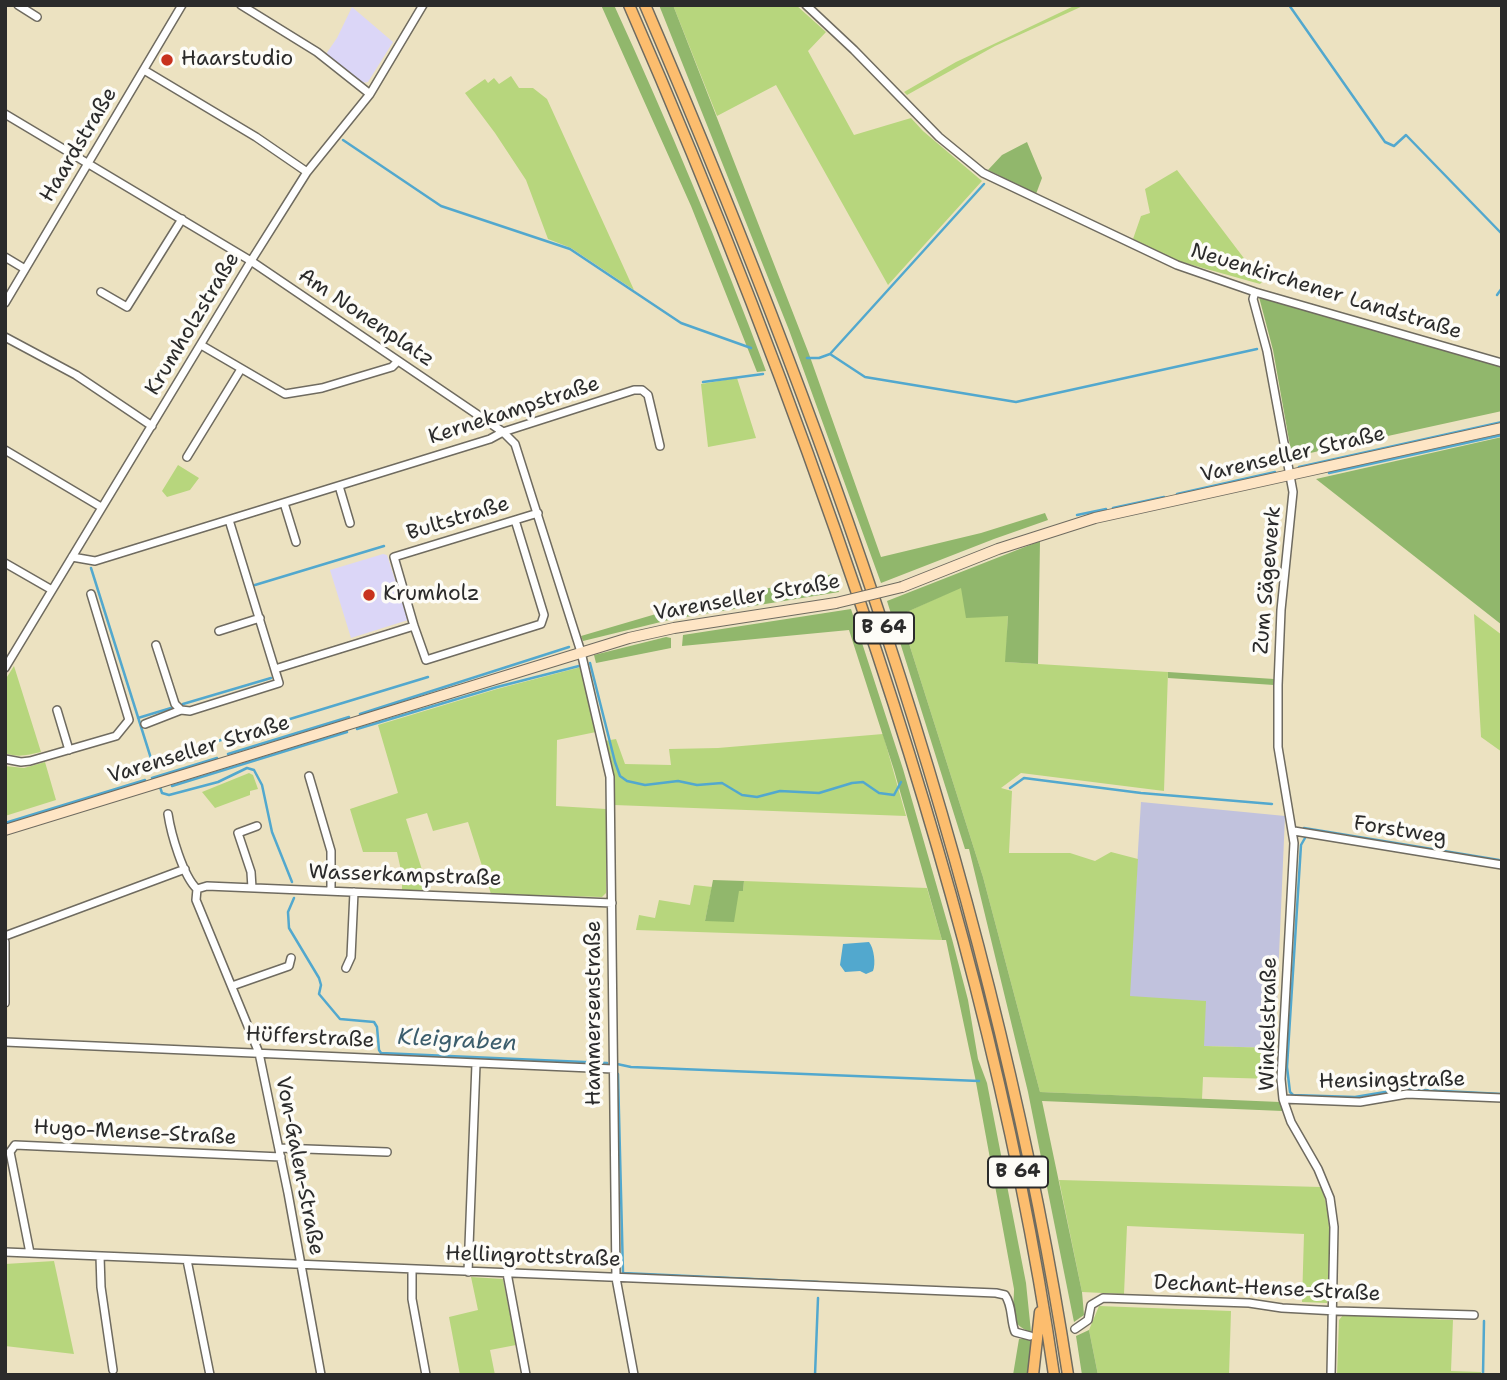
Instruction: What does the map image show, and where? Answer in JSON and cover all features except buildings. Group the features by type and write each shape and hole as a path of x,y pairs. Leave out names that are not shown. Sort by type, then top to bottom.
{"highway":[{"name":"B 64","path":"629,5 711,198 765,335 894,703 944,866 991,1050 1042,1296 1034,1375"},
{"name":"B 64","path":"645,5 725,193 778,331 839,496 908,699 958,864 1005,1047 1045,1233 1068,1375"},
{"path":"1042,1296 1054,1375"}],"main road":[{"name":"Varenseller Straße","path":"5,830 629,638 674,628 836,603 902,587 1058,528 1502,428"}],"street":[{"path":"18,5 37,17"},
{"name":"Haardstraße","path":"5,303 182,5"},
{"path":"241,5 317,52 370,94"},
{"name":"Krumholzstraße","path":"5,668 307,172 370,94 423,5"},
{"name":"Neuenkirchener Landstraße","path":"806,5 939,137 983,173 1177,265 1255,292 1502,363"},
{"path":"144,70 256,137 307,172"},
{"name":"Am Nonenplatz","path":"5,114 251,261 503,432 515,444 581,652"},
{"path":"101,292 127,307 181,219"},
{"path":"5,257 25,269"},
{"name":"Zum Sägewerk","path":"1255,292 1253,299 1267,351 1293,492 1281,610 1278,747 1294,831"},
{"path":"5,337 69,371 152,426"},
{"path":"201,345 278,391 293,394 392,367 398,361"},
{"path":"187,457 241,369"},
{"name":"Kernekampstraße","path":"72,557 94,561 490,439 503,432 634,390 642,390 649,395 660,446"},
{"path":"5,450 101,507"},
{"path":"339,486 350,523"},
{"path":"284,503 296,542"},
{"name":"Bultstraße","path":"414,626 394,557 538,513"},
{"path":"145,724 181,710 190,710 279,683 229,520"},
{"path":"275,669 414,626 426,660 541,624 544,615 515,520"},
{"path":"5,563 52,590"},
{"path":"5,759 21,762 116,736 129,720 91,594"},
{"path":"219,631 260,618"},
{"path":"156,645 175,704 181,710"},
{"name":"Hammersenstraße","path":"581,652 610,777 616,1278 634,1375"},
{"path":"57,710 69,750"},
{"path":"309,776 331,851 331,891"},
{"name":"Von-Galen-Straße","path":"168,814 186,869 192,884 198,889 196,900 258,1054 281,1157 321,1375"},
{"path":"252,888 251,872 238,833 257,826"},
{"name":"Forstweg","path":"1294,831 1502,865"},
{"name":"Winkelstraße","path":"1294,831 1281,1079 1283,1099 1292,1122 1318,1169 1330,1198 1334,1227 1331,1375"},
{"path":"5,1003 6,936 186,869"},
{"name":"Wasserkampstraße","path":"198,889 207,886 611,903"},
{"path":"346,968 351,957 354,892"},
{"path":"232,986 289,966 291,958"},
{"name":"Hüfferstraße","path":"5,1042 613,1069"},
{"path":"468,1272 476,1064"},
{"name":"Hensingstraße","path":"1283,1099 1360,1101 1407,1094 1502,1098"},
{"name":"Hugo-Mense-Straße","path":"30,1253 10,1152 15,1145 281,1157"},
{"path":"279,1148 387,1152"},
{"name":"Hellingrottstraße","path":"5,1252 996,1293 1006,1295 1009,1300 1011,1323 1015,1332 1030,1336"},
{"path":"100,1256 101,1287 113,1370"},
{"path":"187,1260 210,1375"},
{"path":"412,1269 411,1299 426,1375"},
{"path":"507,1273 526,1375"},
{"name":"Dechant-Hense-Straße","path":"1075,1329 1088,1321 1091,1305 1103,1298 1249,1303 1332,1311 1474,1315"}],"shaded area":[{"path":"352,7 393,42 368,82 362,83 326,54"},
{"name":"Krumholz","path":"387,555 408,620 351,638 330,570"},
{"path":"1141,802 1285,816 1275,1048 1204,1046 1129,996"}],"green space":[{"path":"601,5 614,5 712,232 766,371 757,372 691,206"},
{"path":"659,5 673,5 809,354 881,557 981,533 1045,513 1048,520 881,583 789,330"},
{"path":"673,5 796,5 826,32 808,51 854,135 911,118 982,181 888,285 776,85 717,116"},
{"path":"1076,5 1085,5 995,46 907,95 904,92 956,62"},
{"path":"511,76 519,88 533,88 547,99 634,290 571,248 548,239 526,180 465,93 485,79 488,83 494,78 499,84"},
{"path":"1027,142 1042,178 1036,194 988,170 1002,155"},
{"path":"1177,170 1262,282 1260,284 1178,261 1133,239 1141,216 1150,213 1145,189"},
{"path":"1259,297 1502,367 1502,411 1292,457 1273,350"},
{"path":"737,378 756,438 708,447 701,384"},
{"path":"1502,437 1502,625 1316,479"},
{"path":"178,465 199,478 190,490 167,497 162,491"},
{"path":"1040,541 1038,664 1005,662 1008,616 966,618 961,588 900,615 983,877 1040,1092 1280,1102 1283,1111 1042,1101 1082,1292 1084,1315 1074,1322 1028,1092 969,849 965,849 887,601"},
{"path":"833,574 839,592 673,619 583,641 581,636 673,609"},
{"path":"961,587 1008,615 1006,662 1168,672 1164,791 1021,773 1001,788 1012,791 1009,853 1070,853 1095,861 1111,852 1138,859 1130,996 1206,1001 1204,1046 1275,1048 1273,1079 1203,1077 1202,1099 1040,1092 983,877 900,615"},
{"path":"851,609 903,769 968,1000 1026,1283 1031,1332 1023,1329 1015,1320 1014,1289 975,1077 946,940 942,940 894,770 849,630 682,646 683,635"},
{"path":"1474,614 1502,635 1502,752 1481,737"},
{"path":"671,638 671,648 596,663 594,655"},
{"path":"14,666 41,752 19,756 5,753 5,680"},
{"path":"581,667 596,732 557,740 556,806 606,809 606,893 602,897 491,894 468,822 433,831 427,813 406,819 429,892 402,890 397,852 363,852 350,809 398,793 378,725"},
{"path":"1168,672 1274,679 1274,685 1168,678"},
{"path":"883,734 906,816 614,805 613,770 605,741 616,739 625,764 671,765 669,749 718,748"},
{"path":"45,762 56,800 5,816 5,766 24,768"},
{"path":"249,773 253,775 258,789 250,791 250,795 215,808 202,792"},
{"path":"713,880 744,881 743,891 739,891 734,922 705,921"},
{"path":"744,881 927,888 942,940 636,930 639,915 655,918 659,900 690,905 694,885 712,887 705,921 739,891 743,891"},
{"path":"1059,1180 1321,1187 1329,1230 1327,1303 1302,1302 1304,1234 1127,1226 1124,1294 1082,1292"},
{"path":"54,1261 74,1354 5,1346 5,1264"},
{"path":"471,1277 503,1279 516,1345 490,1350 495,1375 460,1375 449,1317 478,1310"},
{"path":"1099,1306 1231,1311 1229,1375 1098,1375 1089,1330"},
{"path":"1343,1315 1453,1320 1451,1371 1481,1372 1481,1375 1337,1375 1339,1320"},
{"path":"1089,1330 1098,1375 1082,1375 1076,1336"},
{"path":"1019,1339 1031,1339 1028,1375 1013,1375"}],"water":[{"path":"869,942 874,956 873,971 866,974 860,971 845,972 840,965 843,944"}],"waterway":[{"path":"1289,5 1385,142 1394,146 1406,135 1502,234"},
{"path":"343,140 441,206 570,249 681,323 751,348"},
{"path":"807,358 830,354 984,184"},
{"path":"1497,295 1502,288"},
{"path":"830,354 865,377 1016,402 1257,349"},
{"path":"703,382 763,374"},
{"path":"1299,467 1502,422"},
{"path":"1329,473 1502,435"},
{"path":"1177,494 1275,472"},
{"path":"1113,508 1164,497"},
{"path":"1077,515 1106,509"},
{"path":"255,585 384,546"},
{"name":"Kleigraben","path":"91,568 154,768"},
{"path":"360,714 569,647"},
{"path":"590,663 615,762 620,776 627,781 645,785 678,781 697,785 722,783 742,795 757,797 780,791 819,793 863,782 879,793 894,795 901,782"},
{"path":"357,729 497,687 579,666"},
{"path":"152,761 428,677"},
{"path":"183,704 271,678"},
{"path":"138,718 171,708"},
{"path":"228,754 349,717"},
{"path":"172,786 347,732"},
{"path":"152,778 217,758"},
{"name":"Kleigraben","path":"160,787 162,793 169,795 218,782 247,768 254,770 262,785 272,832 292,882"},
{"path":"1010,788 1024,778 1141,793 1272,804"},
{"path":"5,823 145,780"},
{"path":"1304,828 1499,860"},
{"path":"1305,838 1301,845 1287,1067 1290,1092 1293,1095 1355,1097 1403,1089 1502,1094"},
{"name":"Kleigraben","path":"294,898 288,912 289,928 319,978 319,994 340,1019 374,1022 381,1053 607,1063"},
{"name":"Kleigraben","path":"617,1064 631,1067 979,1081"},
{"name":"Kleigraben","path":"618,1074 623,1273 818,1282"},
{"name":"Kleigraben","path":"815,1375 818,1298"},
{"path":"1483,1375 1484,1321"}],"place":[{"name":"Haarstudio","path":"167,60"},
{"name":"Krumholz","path":"369,595"}]}
